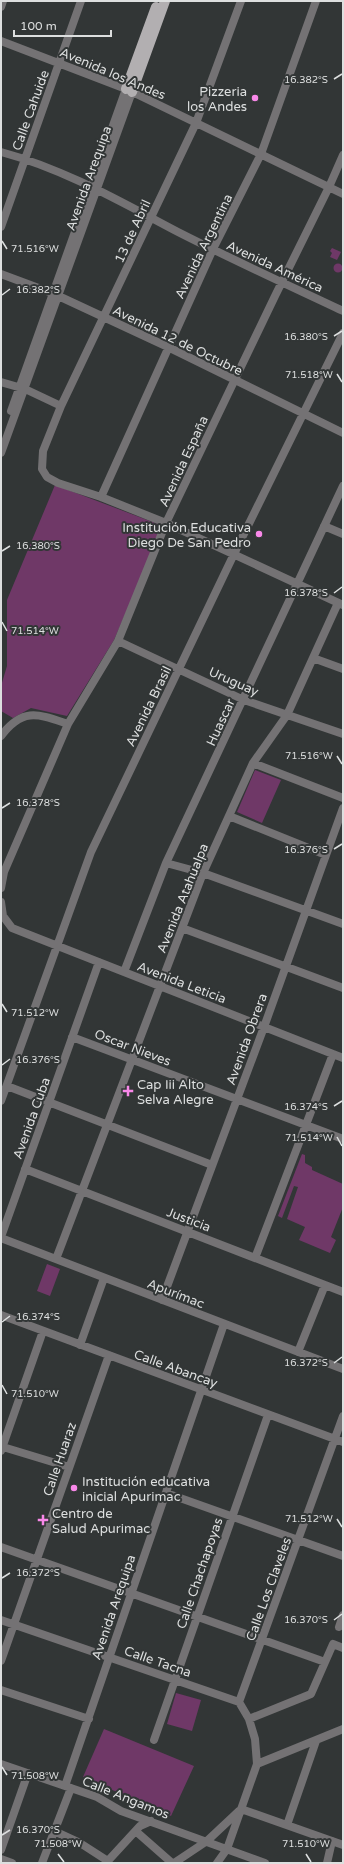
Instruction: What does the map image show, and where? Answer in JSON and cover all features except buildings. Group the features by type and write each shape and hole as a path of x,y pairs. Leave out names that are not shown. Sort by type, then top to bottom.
{"main road":[{"name":"Avenida Arequipa","path":"129,91 158,1"},
{"name":"Avenida Arequipa","path":"129,91 165,1"}],"street":[{"path":"1,7 3,1"},
{"name":"Calle Cahuide","path":"1,227 81,1"},
{"name":"13 de Abril","path":"101,497 58,483 48,476 42,469 43,451 61,406 196,123 241,1"},
{"name":"Avenida Argentina","path":"101,497 213,250 261,154 316,1"},
{"name":"Avenida los Andes","path":"1,41 129,91 343,194"},
{"name":"Avenida Arequipa","path":"1,453 55,294 129,91"},
{"name":"Avenida América","path":"1,152 25,159 94,188 213,250 343,311"},
{"name":"Avenida España","path":"1,888 2,872 68,724 118,641 166,523 281,282 329,187 343,155"},
{"name":"Avenida 12 de Octubre","path":"1,274 55,294 343,433"},
{"name":"Avenida Brasil","path":"1,1101 56,945 91,852 234,554 343,333"},
{"path":"1,382 22,389 61,406"},
{"name":"Avenida Arequipa","path":"1,440 22,389"},
{"name":"Huascar","path":"124,972 166,863 244,700 343,486"},
{"path":"101,497 166,523 340,604"},
{"path":"324,526 343,534"},
{"name":"Avenida Atahualpa","path":"56,1259 203,872 253,763 287,715 340,604"},
{"name":"Uruguay","path":"118,641 244,700 343,734"},
{"path":"313,658 343,669"},
{"path":"1,736 16,720 30,714 39,714 68,724"},
{"path":"253,763 343,798"},
{"name":"Avenida Obrera","path":"162,1300 264,1027 343,808"},
{"path":"229,816 326,856"},
{"path":"166,863 203,872 343,924"},
{"path":"1,902 2,916"},
{"name":"Avenida Leticia","path":"2,916 12,928 343,1058"},
{"path":"182,928 343,988"},
{"name":"Avenida Cuba","path":"1,1238 99,962"},
{"name":"Oscar Nieves","path":"72,1037 343,1139"},
{"path":"255,1258 333,1054"},
{"path":"6,1086 212,1165"},
{"name":"Justicia","path":"25,1169 343,1292"},
{"name":"Apurímac","path":"1,1238 343,1369"},
{"path":"80,1345 104,1278"},
{"path":"298,1352 325,1285"},
{"name":"Calle Abancay","path":"1,1316 343,1442"},
{"name":"Avenida Arequipa","path":"42,1863 54,1831 88,1719 224,1324"},
{"path":"43,1331 2,1449 70,1467"},
{"name":"Calle Huaraz","path":"1,1661 109,1356"},
{"name":"Calle Chachapoyas","path":"154,1740 268,1415"},
{"name":"Calle Los Claveles","path":"239,1702 343,1416"},
{"path":"166,1493 343,1556"},
{"path":"1,1547 325,1662"},
{"path":"339,1627 343,1615"},
{"name":"Calle Tacna","path":"1,1620 239,1702"},
{"path":"249,1719 311,1694 333,1644 343,1648"},
{"path":"1,1690 88,1719"},
{"path":"217,1863 227,1849 257,1764 255,1739 249,1719 239,1702"},
{"path":"257,1764 343,1729"},
{"path":"287,1825 316,1741"},
{"name":"Calle Angamos","path":"1,1764 97,1797 121,1811 265,1863"},
{"path":"1,1850 4,1835 28,1773"},
{"path":"241,1809 343,1845"},
{"path":"121,1811 173,1863 207,1841 241,1809"},
{"path":"54,1831 80,1843 109,1862 151,1821"},
{"path":"327,1863 332,1841"},
{"path":"1,1859 12,1863"}],"shaded area":[{"path":"332,248 341,252 337,260 330,257 332,253 330,251"},
{"path":"338,263 343,268 338,273 333,268"},
{"path":"55,485 163,526 114,640 67,716 31,708 13,718 1,711 1,686 7,666 7,600"},
{"path":"255,770 281,780 262,823 237,812"},
{"path":"302,1154 305,1155 305,1163 312,1167 312,1170 343,1184 343,1207 331,1237 336,1240 330,1253 299,1240 305,1227 287,1219 298,1187 294,1186 282,1218 278,1216"},
{"path":"47,1264 60,1269 50,1296 37,1291"},
{"path":"176,1693 201,1700 192,1731 167,1724"},
{"path":"104,1729 194,1766 171,1816 83,1777"}],"place":[{"name":"Pizzeria los Andes","path":"255,98"},
{"name":"Institución Educativa Diego De San Pedro","path":"259,534"},
{"name":"Cap Iii Alto Selva Alegre","path":"128,1091"},
{"name":"Institución educativa inicial Apurimac","path":"74,1488"},
{"name":"Centro de Salud Apurimac","path":"43,1520"}]}
